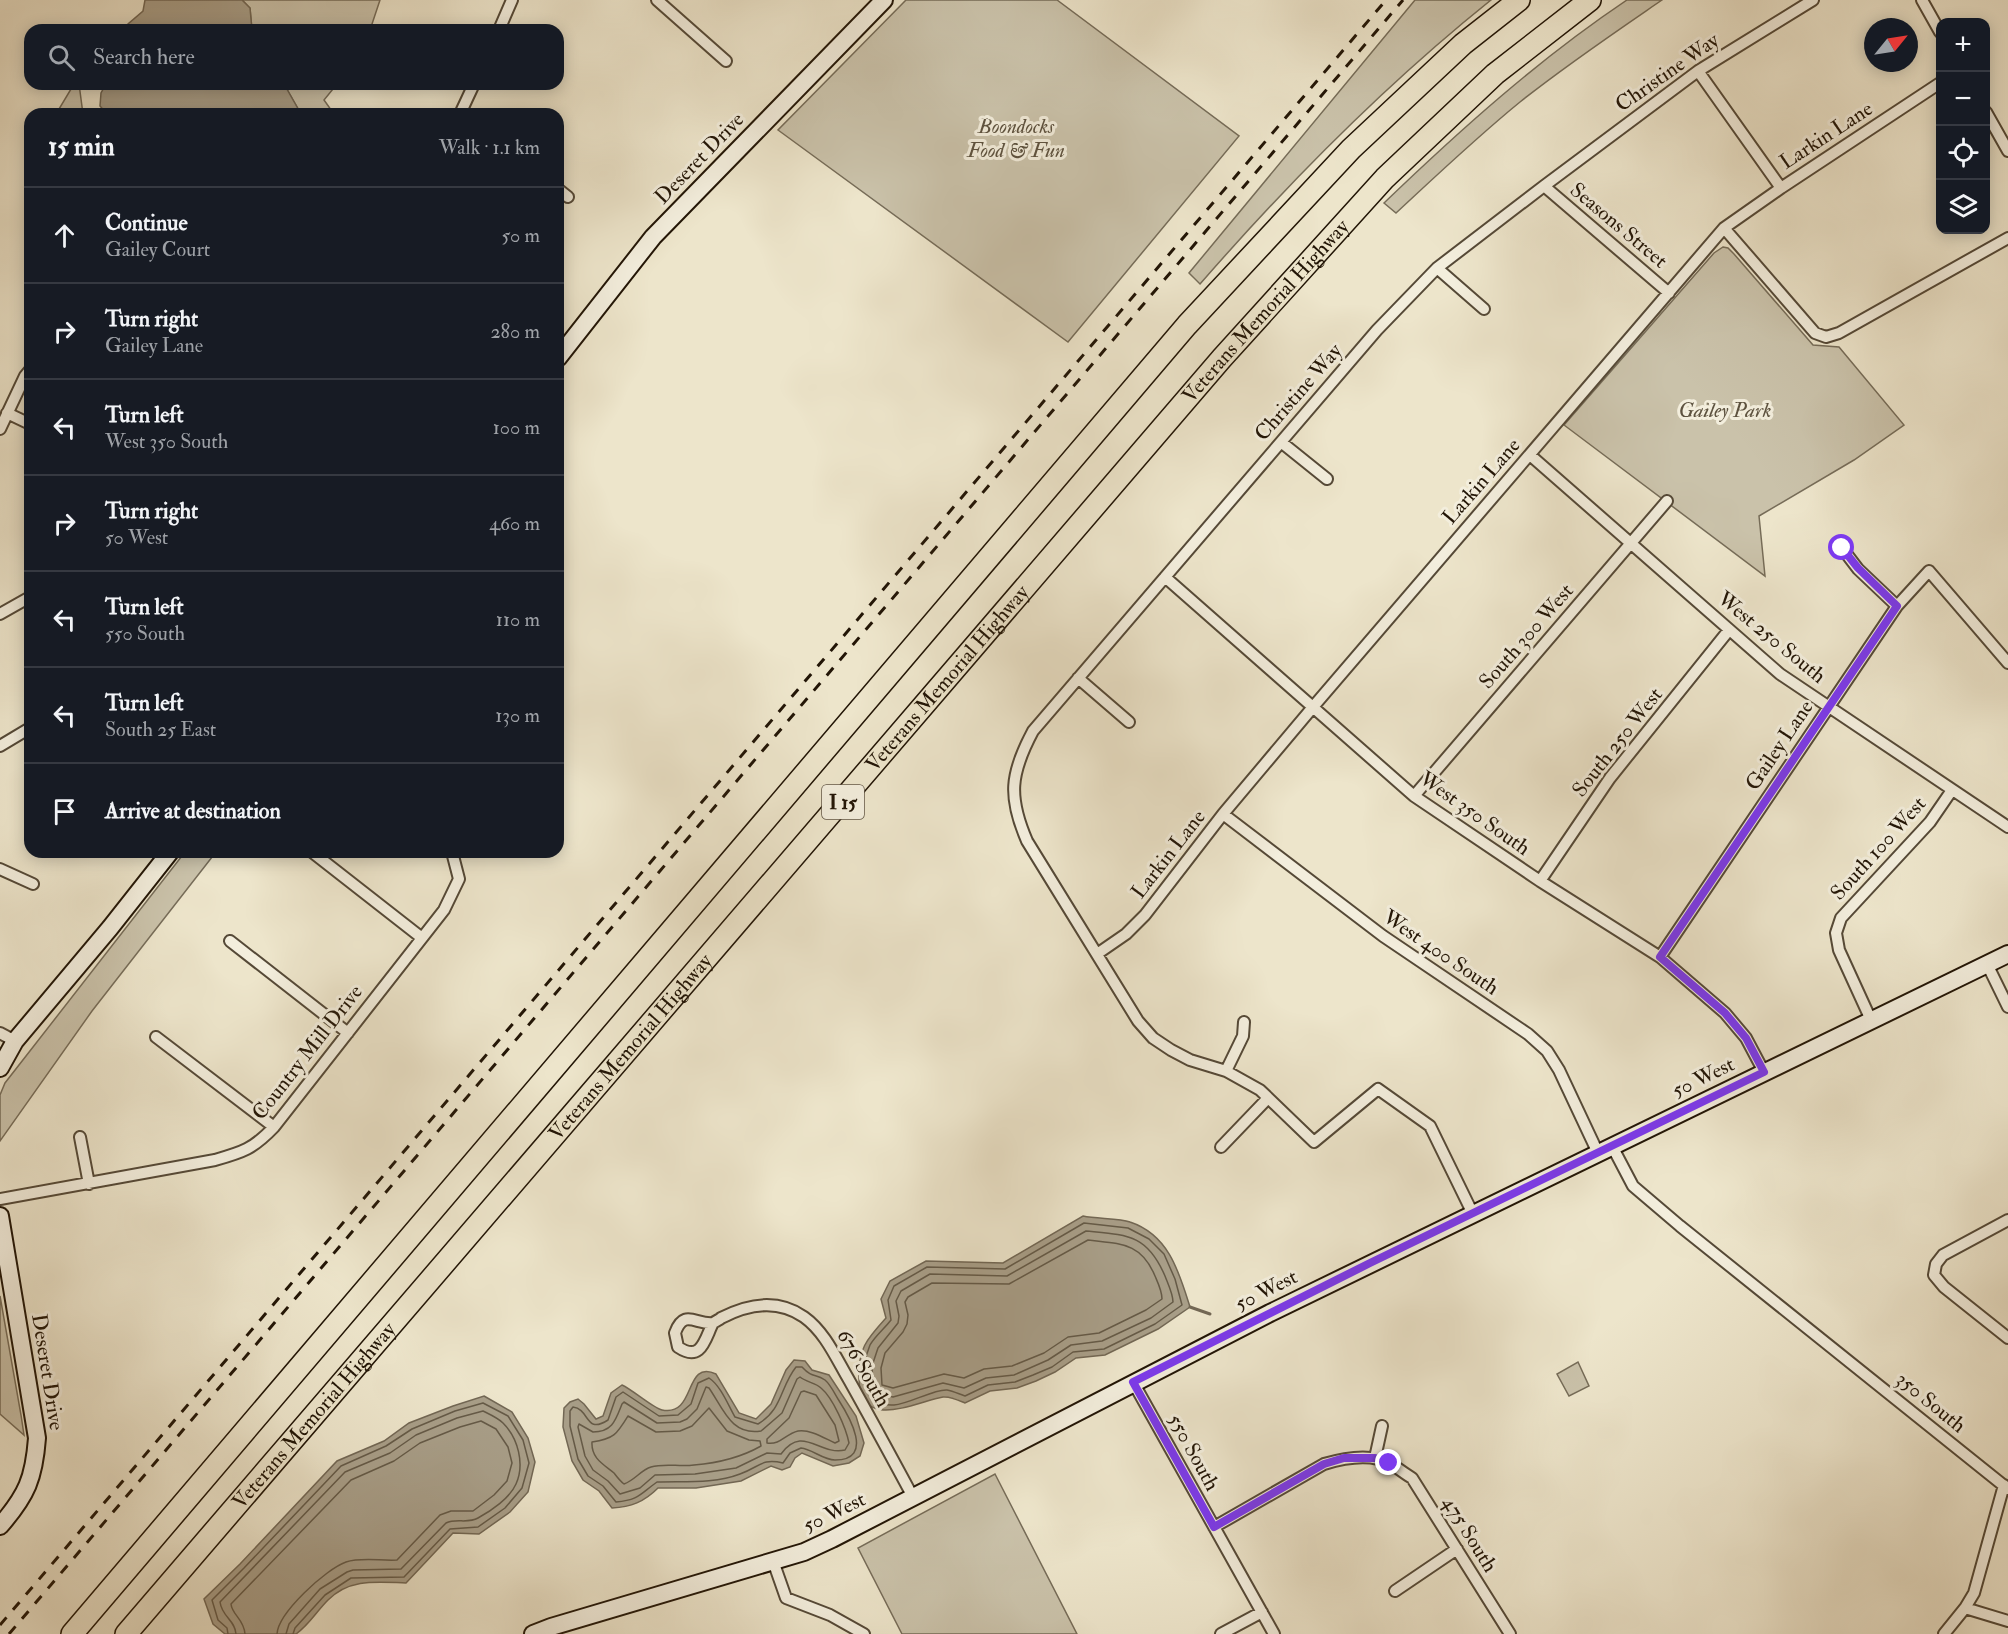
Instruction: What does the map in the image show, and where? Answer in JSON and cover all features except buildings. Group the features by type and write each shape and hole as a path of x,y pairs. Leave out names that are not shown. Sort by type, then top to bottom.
{"highway":[{"name":"Veterans Memorial Highway","path":"72,1634 1187,325 1351,149 1463,44 1520,0"},
{"name":"Veterans Memorial Highway","path":"126,1634 1238,341 1384,178 1495,74 1590,0"}],"street":[{"path":"502,24 512,0"},
{"path":"657,0 726,61"},
{"name":"Deseret Drive","path":"564,350 653,237 884,0"},
{"name":"Christine Way","path":"1473,1214 1430,1126 1378,1089 1314,1142 1260,1090 1226,1071 1190,1060 1153,1038 1138,1021 1028,842 1017,818 1013,794 1015,772 1022,751 1033,731 1377,330 1437,268 1698,71 1813,0"},
{"path":"1922,0 1936,24"},
{"path":"1698,71 1781,188"},
{"name":"Larkin Lane","path":"1097,954 1126,934 1145,915 1223,814 1312,707 1724,228 1936,86"},
{"path":"463,108 471,90"},
{"path":"1990,118 2008,151"},
{"name":"Seasons Street","path":"1544,186 1669,293"},
{"path":"564,194 568,197"},
{"path":"1724,228 1815,333 1826,337 1839,333 2008,238"},
{"path":"1437,268 1484,309"},
{"path":"0,429 24,378"},
{"path":"8,413 24,421"},
{"path":"1281,442 1327,478"},
{"name":"West 250 South","path":"1530,455 1780,674 2008,827"},
{"name":"South 300 West","path":"1414,796 1667,501"},
{"path":"1842,548 1858,568 1897,606"},
{"name":"Gailey Lane","path":"1660,957 1897,606 1929,571 2008,663"},
{"name":"West 350 South","path":"1165,577 1414,796 1660,957 1725,1013 1746,1038 1764,1072"},
{"path":"0,614 24,600"},
{"name":"South 250 West","path":"1540,880 1610,778 1729,630"},
{"path":"1078,678 1130,722"},
{"path":"0,746 24,732"},
{"name":"South 100 West","path":"1871,1020 1839,950 1836,933 1841,918 1930,822 1952,790"},
{"name":"West 400 South","path":"1223,814 1383,936 1528,1034 1547,1051 1605,1150"},
{"path":"0,1068 7,1037 110,928 165,858"},
{"path":"320,858 422,938"},
{"name":"Country Mill Drive","path":"0,1199 215,1160 246,1151 261,1141 444,909 459,879 454,858"},
{"path":"0,868 33,884"},
{"path":"230,941 348,1033"},
{"name":"50 West","path":"533,1634 804,1552 1360,1268 2008,954"},
{"path":"1987,964 2008,1007"},
{"path":"1226,1071 1243,1036 1244,1022"},
{"path":"156,1037 274,1127"},
{"path":"1221,1147 1268,1098"},
{"path":"80,1137 89,1184"},
{"name":"350 South","path":"1605,1150 1634,1186 1680,1226 2006,1487"},
{"name":"Deseret Drive","path":"0,1216 37,1438 35,1465 27,1490 3,1516"},
{"path":"2008,1220 1943,1255 1936,1264 1934,1275 1944,1287 2008,1338"},
{"name":"676 South","path":"713,1323 742,1307 776,1305 795,1312 817,1328 852,1385 913,1497"},
{"name":"550 South","path":"1133,1382 1274,1634"},
{"path":"1375,1458 1382,1426"},
{"name":"475 South","path":"1214,1527 1324,1464 1344,1458 1375,1458 1389,1463 1412,1478 1510,1634"},
{"path":"1944,1634 1974,1593 2006,1487"},
{"path":"1395,1591 1458,1549"},
{"path":"773,1561 786,1598 830,1615 864,1634"},
{"path":"1965,1608 2008,1622"},
{"path":"1221,1634 1262,1612"}],"green space":[{"path":"242,0 380,0 372,24 251,24 250,8"},
{"name":"Boondocks Food & Fun","path":"906,0 1057,0 1239,136 1068,342 778,130"},
{"path":"1415,0 1491,0 1413,66 1339,136 1200,284 1189,273"},
{"path":"1627,0 1662,0 1520,102 1396,213 1384,203 1501,96 1563,46"},
{"path":"70,90 80,90 82,108 60,108"},
{"path":"287,90 332,90 324,100 330,108 298,108"},
{"name":"Gailey Park","path":"1723,247 1728,248 1734,254 1813,345 1839,347 1904,425 1854,460 1759,516 1765,576 1564,425 1714,253"},
{"path":"180,858 211,858 92,1011 0,1141 0,1095 5,1083"},
{"path":"0,1296 21,1415 24,1435 0,1414"},
{"path":"1578,1362 1589,1386 1569,1396 1557,1374"},
{"path":"995,1474 1077,1634 902,1634 858,1548"}],"water":[{"path":"145,0 242,0 250,8 251,24 128,24 143,11"},
{"path":"103,90 287,90 298,108 102,108"},
{"path":"1083,1216 1130,1222 1154,1236 1170,1256 1190,1307 1158,1329 1105,1355 1076,1358 1055,1372 1017,1388 990,1391 965,1403 946,1397 891,1410 869,1405 862,1395 859,1379 860,1359 869,1338 886,1318 881,1299 890,1281 926,1261 1003,1263"},
{"path":"794,1360 805,1361 812,1370 829,1375 856,1416 864,1443 860,1456 849,1463 833,1466 802,1453 795,1458 790,1467 782,1470 771,1466 741,1481 696,1488 658,1488 637,1503 612,1508 599,1491 583,1480 572,1461 563,1427 564,1408 570,1402 578,1399 596,1419 603,1416 611,1393 622,1385 658,1409 673,1410 681,1405 699,1374 706,1372 716,1374 739,1413 756,1419 771,1404 786,1370"},
{"path":"484,1396 512,1412 528,1438 535,1462 528,1492 510,1512 479,1534 453,1533 406,1583 364,1583 336,1593 296,1634 225,1634 213,1624 204,1599 337,1461 384,1441 409,1423"}],"waterway":[{"path":"1190,1307 1210,1314"}],"railway":[{"path":"0,1625 1386,0"},
{"path":"9,1634 1403,0"}],"route":[{"path":"1389,1463 1375,1458 1344,1458 1324,1464 1214,1527 1133,1382 1370,1263 1764,1072 1746,1038 1725,1013 1660,957 1897,606 1858,568 1842,548"}]}
